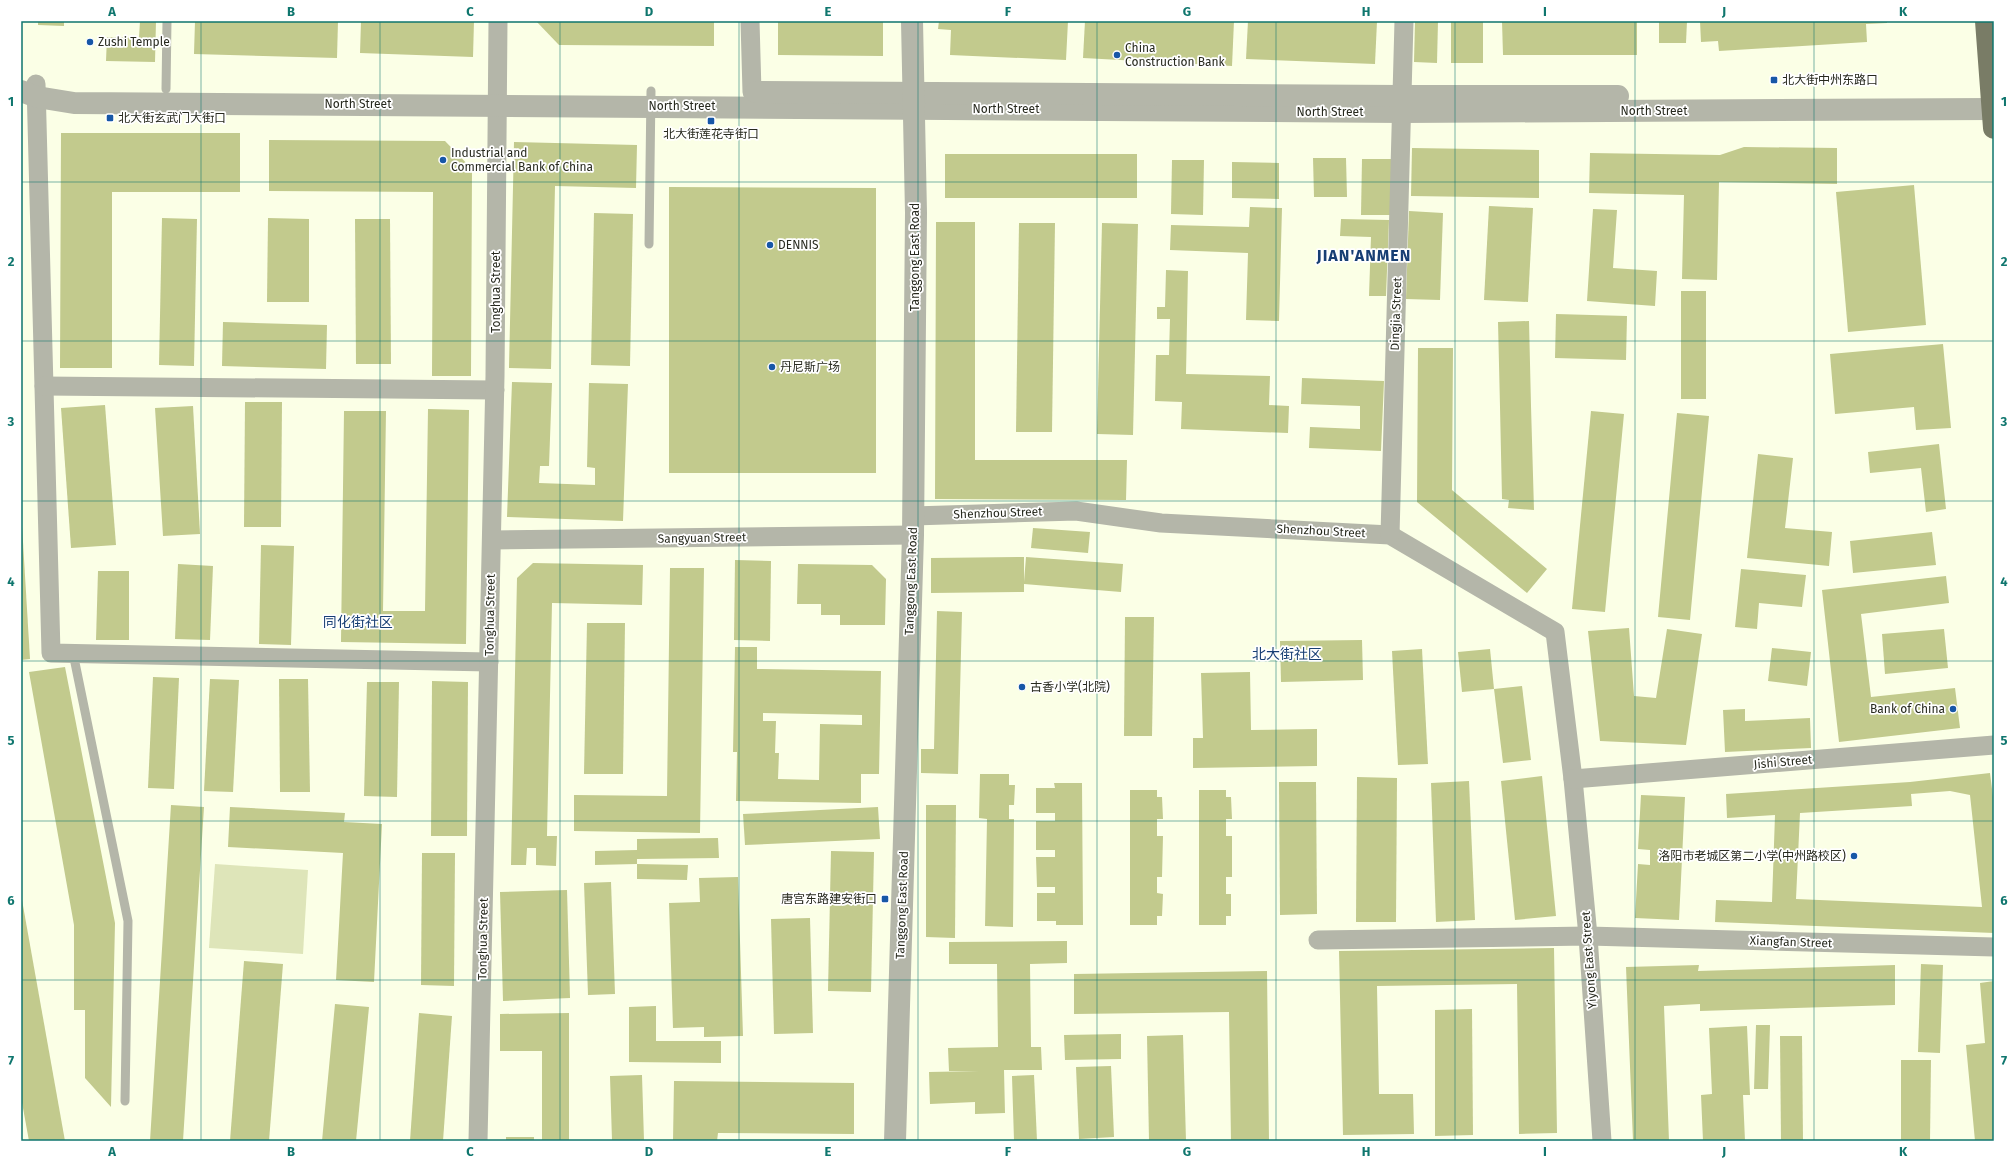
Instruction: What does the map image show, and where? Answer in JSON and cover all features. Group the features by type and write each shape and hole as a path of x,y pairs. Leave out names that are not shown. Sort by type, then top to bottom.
{"main road":[{"path":"1986,21 1992,110"}],"street":[{"name":"Tonghua Street","path":"478,1141 495,390 498,21"},
{"path":"750,21 752,92"},
{"name":"Tanggong East Road","path":"895,1141 913,526 915,100 912,21"},
{"name":"Dingjia Street","path":"1390,535 1404,21"},
{"name":"North Street","path":"29,87 77,90 166,89 498,97 1992,110"},
{"name":"North Street","path":"29,87 74,103 498,97"},
{"path":"29,87 44,386 52,653 489,662"},
{"name":"North Street","path":"651,98 752,92 915,100"},
{"path":"44,386 495,390"},
{"name":"Shenzhou Street","path":"913,526 1076,511 1161,523 1390,535 1555,632 1573,779"},
{"name":"Sangyuan Street","path":"492,540 913,526"},
{"name":"Jishi Street","path":"1573,779 1994,745"},
{"name":"Yiyong East Street","path":"1573,779 1588,936 1602,1141"},
{"name":"Xiangfan Street","path":"1318,940 1588,936 1994,947"}],"lane":[{"path":"166,89 167,21"},
{"path":"649,244 651,98"},
{"path":"73,653 128,921 125,1101"}],"green space":[{"path":"215,864 308,870 303,954 209,948"}],"building":[{"path":"38,21 64,21 64,26 38,25"},
{"path":"140,21 156,21 155,62 106,61 107,37 139,38"},
{"path":"195,21 338,21 337,58 194,54"},
{"path":"361,21 474,21 473,57 360,53"},
{"path":"536,21 714,21 714,46 559,45"},
{"path":"778,21 883,21 883,56 778,55"},
{"path":"939,21 1068,21 1066,60 950,55 951,30 938,29"},
{"path":"1085,21 1234,21 1232,66 1083,58"},
{"path":"1248,21 1377,21 1375,64 1246,59"},
{"path":"1415,21 1438,21 1437,63 1414,62"},
{"path":"1451,21 1483,21 1483,63 1451,63"},
{"path":"1502,21 1637,21 1637,55 1503,55"},
{"path":"1659,21 1687,21 1686,43 1659,43"},
{"path":"1700,21 1887,21 1887,23 1866,24 1867,42 1719,51 1718,41 1701,42"},
{"path":"61,133 240,133 240,192 112,192 112,368 60,368"},
{"path":"269,140 445,141 472,169 471,376 432,376 433,192 269,191"},
{"path":"514,142 637,145 636,188 555,186 551,369 509,368"},
{"path":"1744,147 1837,148 1837,184 1719,182 1717,280 1682,279 1684,195 1589,193 1590,153 1720,155"},
{"path":"1412,148 1539,150 1539,198 1411,196"},
{"path":"945,154 1137,154 1137,198 945,198"},
{"path":"1313,158 1346,158 1347,197 1314,197"},
{"path":"1362,159 1394,159 1393,215 1361,215"},
{"path":"1172,160 1204,160 1203,215 1171,214"},
{"path":"1232,162 1279,163 1279,199 1232,198"},
{"path":"1914,185 1926,325 1848,332 1836,192"},
{"name":"丹尼斯广场","path":"669,187 876,188 876,473 669,473"},
{"path":"1489,206 1533,208 1528,302 1484,300"},
{"path":"1250,207 1282,208 1279,321 1246,320 1248,253 1170,250 1171,225 1249,227"},
{"path":"1593,209 1617,210 1613,268 1657,271 1655,306 1587,301"},
{"path":"1409,211 1443,213 1440,300 1406,299"},
{"path":"594,213 633,214 630,366 591,365"},
{"path":"162,218 197,219 194,366 159,365"},
{"path":"268,218 309,219 309,302 267,302"},
{"path":"355,219 390,219 391,364 356,364"},
{"path":"1341,219 1389,220 1386,296 1369,296 1371,237 1340,236"},
{"path":"936,222 975,222 975,460 1127,460 1126,500 935,499"},
{"path":"1019,223 1055,223 1052,432 1016,432"},
{"path":"1102,223 1138,224 1133,435 1097,434"},
{"path":"1166,270 1188,271 1186,374 1270,376 1269,405 1289,406 1288,433 1181,429 1182,402 1155,401 1156,355 1169,355 1170,319 1157,319 1157,307 1165,307"},
{"path":"1681,291 1706,291 1706,399 1681,399"},
{"path":"1556,314 1627,316 1626,360 1555,358"},
{"path":"1529,321 1534,510 1508,508 1509,500 1502,499 1498,322"},
{"path":"223,322 327,325 326,369 222,366"},
{"path":"1943,344 1951,428 1916,430 1914,407 1835,414 1830,354"},
{"path":"1418,348 1453,348 1452,490 1547,569 1527,593 1417,502"},
{"path":"1302,378 1384,381 1381,451 1309,448 1310,427 1360,429 1360,406 1301,404"},
{"path":"512,382 552,383 549,466 540,466 539,483 595,485 595,468 587,467 589,383 628,384 623,521 507,517"},
{"path":"245,402 282,402 281,527 244,527"},
{"path":"105,405 116,545 71,548 61,408"},
{"path":"193,406 200,534 163,536 155,408"},
{"path":"428,409 469,410 466,644 341,642 344,411 386,411 383,611 425,611"},
{"path":"1591,411 1624,414 1605,612 1572,609"},
{"path":"1677,413 1709,416 1690,620 1658,617"},
{"path":"1939,444 1946,509 1926,512 1921,468 1870,473 1868,452"},
{"path":"1758,454 1793,458 1785,528 1832,532 1829,566 1747,558"},
{"path":"21,509 30,659 21,660"},
{"path":"1033,528 1090,532 1088,553 1031,548"},
{"path":"1932,532 1936,565 1853,573 1850,541"},
{"path":"261,545 294,546 291,645 259,644"},
{"path":"1024,557 1024,582 1026,557 1123,564 1121,592 1024,584 1024,592 931,593 931,558"},
{"path":"735,560 771,561 770,641 734,640"},
{"path":"533,563 643,565 642,605 552,603 547,836 557,836 556,866 536,865 536,848 527,848 526,865 511,865 517,578"},
{"path":"178,564 213,566 210,640 175,639"},
{"path":"798,564 872,565 886,579 885,625 840,625 840,615 821,615 821,604 797,604"},
{"path":"670,568 704,568 700,833 574,831 574,795 667,796"},
{"path":"1741,569 1806,575 1802,607 1759,603 1757,629 1735,627"},
{"path":"98,571 129,571 129,640 96,640"},
{"path":"1946,576 1949,603 1861,614 1871,697 1955,688 1960,728 1839,742 1822,590"},
{"path":"937,611 962,612 958,774 921,773 921,749 934,749"},
{"path":"1125,617 1154,617 1152,736 1124,736"},
{"path":"587,623 625,623 623,774 584,774"},
{"path":"1629,628 1634,696 1656,698 1667,629 1702,634 1686,745 1600,741 1588,631"},
{"path":"1944,629 1948,668 1885,674 1882,634"},
{"path":"1362,640 1363,680 1281,682 1280,641"},
{"path":"735,647 757,647 757,669 881,671 879,774 861,774 861,803 736,801 737,752 733,752","holes":["763,713 862,715 862,725 820,724 819,780 778,779 779,753 775,753 776,721 763,721"]},
{"path":"1772,648 1811,652 1807,686 1768,681"},
{"path":"1422,649 1428,764 1398,765 1392,651"},
{"path":"1490,649 1494,689 1462,692 1458,652"},
{"path":"65,667 115,923 111,1107 85,1078 85,1010 74,1010 74,925 29,672"},
{"path":"1250,672 1251,730 1317,729 1317,766 1193,768 1193,738 1203,738 1201,673"},
{"path":"153,677 179,678 174,789 148,788"},
{"path":"210,679 239,680 233,792 204,791"},
{"path":"279,679 308,679 310,792 280,792"},
{"path":"432,681 468,682 467,836 431,836"},
{"path":"367,682 399,682 397,797 364,796"},
{"path":"1522,686 1531,760 1503,763 1494,689"},
{"path":"1745,709 1745,721 1810,718 1811,748 1725,752 1723,710"},
{"path":"1990,773 1994,805 1994,933 1715,922 1716,900 1772,902 1775,815 1727,818 1726,794 1910,782","holes":["1950,791 1970,795 1982,907 1796,899 1800,813 1912,806 1911,794"]},
{"path":"980,774 1009,774 1009,785 1015,785 1014,805 1009,805 1009,819 1014,819 1013,927 985,926 987,819 979,818"},
{"path":"1542,776 1556,916 1515,920 1501,781"},
{"path":"1357,777 1397,778 1396,922 1356,922"},
{"path":"1469,781 1475,920 1436,922 1431,783"},
{"path":"1279,782 1316,782 1317,914 1280,915"},
{"path":"1054,783 1082,783 1083,925 1056,925 1056,921 1037,921 1037,893 1055,893 1055,887 1037,887 1036,857 1055,857 1055,850 1036,850 1036,821 1055,821 1055,813 1036,813 1036,788 1055,788"},
{"path":"1130,790 1157,790 1157,797 1162,797 1163,819 1157,819 1157,836 1163,836 1162,877 1157,877 1157,893 1163,894 1162,916 1157,916 1157,925 1130,925"},
{"path":"1199,790 1226,790 1226,797 1231,797 1232,819 1226,819 1226,836 1232,836 1232,877 1226,877 1226,894 1231,894 1231,916 1226,916 1226,925 1199,925"},
{"path":"1641,795 1685,797 1679,920 1635,918 1638,864 1650,865 1650,850 1638,849"},
{"path":"171,805 204,807 183,1141 150,1141"},
{"path":"926,805 956,805 955,938 926,937"},
{"path":"230,807 345,813 344,822 382,824 374,982 336,980 343,853 228,847"},
{"path":"878,807 880,839 745,845 743,814"},
{"path":"718,838 719,858 637,859 637,864 595,865 595,851 637,850 637,839"},
{"path":"831,851 874,852 871,992 828,991"},
{"path":"422,853 455,853 454,986 421,985"},
{"path":"637,864 688,865 687,880 637,879"},
{"path":"738,877 743,1036 704,1037 704,1027 673,1028 669,903 700,902 699,878"},
{"path":"611,882 615,994 588,995 584,883"},
{"path":"567,890 570,998 503,1001 500,892"},
{"path":"21,900 65,1141 29,1141 21,1097"},
{"path":"810,918 813,1033 774,1034 771,919"},
{"path":"1067,941 1067,963 1030,964 1031,1047 1041,1047 1042,1070 1004,1070 1005,1113 975,1114 975,1102 930,1104 929,1072 979,1071 949,1071 948,1048 998,1047 997,964 949,964 949,942"},
{"path":"1554,948 1557,1133 1519,1134 1517,984 1377,986 1379,1094 1413,1094 1414,1134 1343,1135 1339,951"},
{"path":"244,961 283,964 269,1141 230,1141"},
{"path":"1921,964 1943,965 1940,1053 1918,1052"},
{"path":"1699,965 1698,971 1895,965 1895,1005 1700,1011 1700,1004 1664,1006 1669,1141 1633,1141 1626,967"},
{"path":"1267,971 1269,1141 1231,1141 1229,1012 1074,1014 1074,974"},
{"path":"1994,981 1994,1141 1975,1141 1966,1045 1985,1043 1980,983"},
{"path":"335,1004 369,1007 356,1141 322,1141"},
{"path":"656,1006 656,1041 721,1041 721,1063 629,1062 629,1007"},
{"path":"1472,1009 1473,1135 1435,1136 1435,1010"},
{"path":"419,1013 452,1016 443,1141 410,1141"},
{"path":"569,1013 569,1141 542,1141 542,1051 500,1051 500,1014"},
{"path":"1756,1025 1770,1025 1768,1089 1754,1089"},
{"path":"1747,1026 1750,1095 1743,1095 1745,1141 1703,1141 1701,1095 1712,1094 1709,1028"},
{"path":"1121,1034 1121,1059 1065,1060 1064,1035"},
{"path":"1183,1035 1186,1141 1149,1141 1147,1036"},
{"path":"1780,1036 1802,1036 1803,1141 1781,1141"},
{"path":"1901,1060 1931,1060 1930,1141 1901,1141"},
{"path":"1111,1066 1114,1137 1079,1139 1076,1067"},
{"path":"642,1075 644,1141 612,1141 610,1076"},
{"path":"1034,1075 1037,1141 1014,1141 1012,1076"},
{"path":"674,1081 854,1083 854,1134 718,1133 717,1141 673,1141"},
{"path":"506,1137 534,1137 534,1141 506,1141"}],"place":[{"name":"Zushi Temple","path":"90,42"},
{"name":"China Construction Bank","path":"1117,55"},
{"name":"北大街中州东路口","path":"1774,80"},
{"name":"北大街玄武门大街口","path":"110,118"},
{"name":"北大街莲花寺街口","path":"711,121"},
{"name":"Industrial and Commercial Bank of China","path":"443,160"},
{"name":"DENNIS","path":"770,245"},
{"name":"丹尼斯广场","path":"772,367"},
{"name":"古香小学(北院)","path":"1022,687"},
{"name":"Bank of China","path":"1953,709"},
{"name":"洛阳市老城区第二小学(中州路校区)","path":"1854,856"},
{"name":"唐宫东路建安街口","path":"885,899"}],"district":[{"name":"JIAN'ANMEN","path":"1364,255"},
{"name":"同化街社区","path":"358,622"},
{"name":"北大街社区","path":"1287,654"}]}
